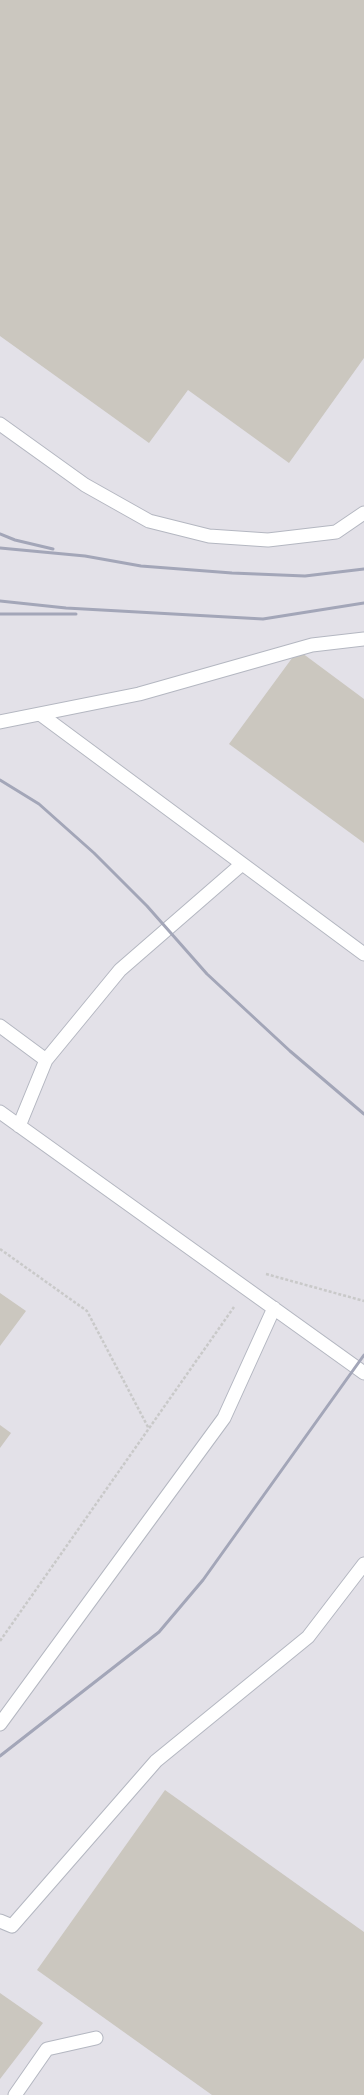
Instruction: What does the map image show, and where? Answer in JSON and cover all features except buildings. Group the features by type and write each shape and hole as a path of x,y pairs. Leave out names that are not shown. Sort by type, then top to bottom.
{"lane":[{"path":"0,424 85,485 149,521 209,536 268,540 336,532 364,513"},
{"path":"0,722 139,694 312,645 364,640"},
{"path":"40,714 364,954"},
{"path":"19,1126 46,1060 120,970 242,864"},
{"path":"0,1026 46,1060"},
{"path":"0,1112 363,1372"},
{"path":"0,1724 224,1418 274,1308"},
{"path":"0,1921 12,1926 156,1761 308,1637 364,1564"},
{"path":"15,2095 48,2049 96,2038"}],"path":[{"path":"0,1249 87,1311 149,1429"},
{"path":"0,1641 247,1289 262,1272 364,1301"}],"shaded area":[{"path":"0,0 364,0 364,2095 0,2095"}],"railway":[{"path":"0,534 15,540 53,549"},
{"path":"0,548 85,556 141,566 232,573 305,576 364,569"},
{"path":"0,601 66,608 263,619 364,603"},
{"path":"0,614 76,614"},
{"path":"0,780 39,804 94,853 147,906 207,974 290,1051 364,1114"},
{"path":"0,1756 159,1632 203,1580 364,1355"}]}
